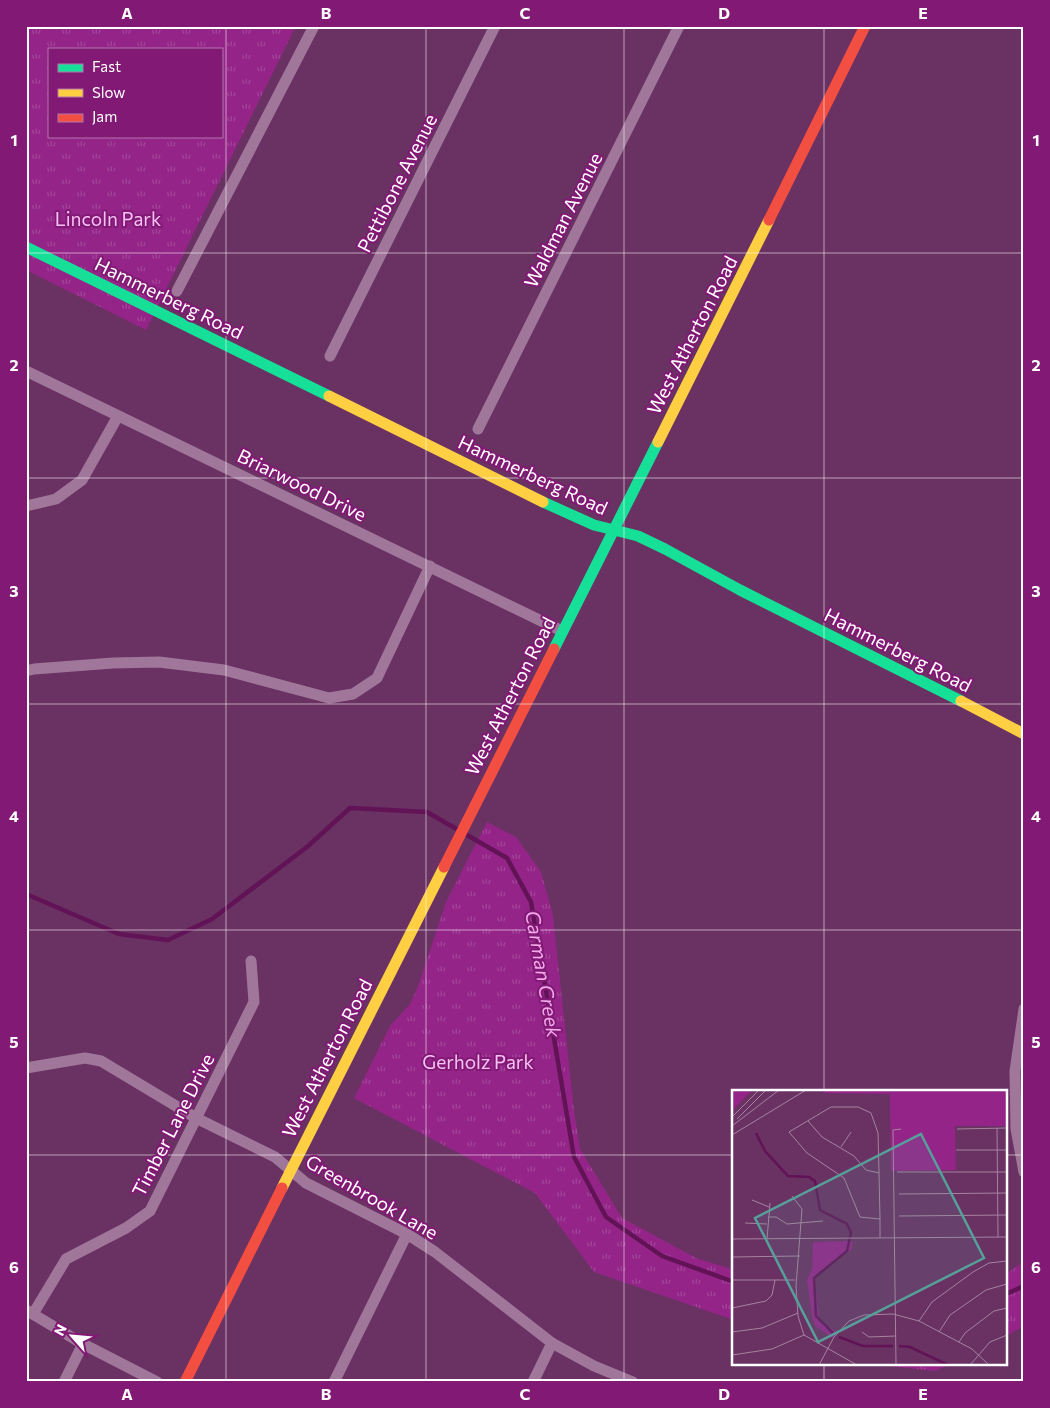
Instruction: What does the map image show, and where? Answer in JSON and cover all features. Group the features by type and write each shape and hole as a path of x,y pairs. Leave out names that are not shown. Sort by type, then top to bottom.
{"street":[{"path":"177,291 314,26"},
{"name":"Pettibone Avenue","path":"330,356 495,26"},
{"name":"Waldman Avenue","path":"478,429 679,26"},
{"name":"West Atherton Road","path":"185,1382 450,852 614,530 865,26"},
{"name":"Hammerberg Road","path":"26,247 560,511 594,525 638,536 665,549 740,590 1024,734"},
{"name":"Briarwood Drive","path":"26,371 562,631"},
{"path":"26,506 56,499 82,480 118,416"},
{"path":"26,671 113,663 159,662 224,670 329,698 354,694 377,678 430,566"},
{"name":"Timber Lane Drive","path":"30,1312 66,1260 126,1228 150,1211 254,1002 252,961"},
{"path":"1024,1009 1015,1071 1016,1129 1024,1172"},
{"name":"Greenbrook Lane","path":"26,1068 85,1058 101,1061 196,1118 275,1157 306,1183 407,1234 435,1252 552,1343 594,1366 633,1382"},
{"path":"334,1382 407,1234"},
{"path":"30,1312 83,1344 157,1382"},
{"path":"533,1382 552,1343"},
{"path":"64,1382 83,1344"}],"green space":[{"name":"Lincoln Park","path":"26,26 296,26 146,330 26,270"},
{"name":"Gerholz Park","path":"487,822 516,837 541,872 553,915 574,1111 580,1149 622,1218 696,1258 732,1269 732,1319 594,1272 535,1193 354,1098 390,1026 410,1004 417,989 446,902"},
{"path":"1024,1261 1024,1326 1008,1335 1008,1273"},
{"path":"889,1366 946,1366 935,1371"}],"waterway":[{"name":"Carman Creek","path":"26,894 119,934 168,940 212,919 307,847 350,808 427,812 507,858 531,902 574,1157 606,1217 662,1256 732,1281"},
{"name":"Carman Creek","path":"1008,1293 1024,1286"}],"traffic: fast":[{"path":"26,247 329,396"},
{"path":"554,649 658,442"},
{"path":"543,502 594,525 638,536 740,590 961,701"}],"traffic: slow":[{"path":"658,442 769,220"},
{"path":"329,396 543,502"},
{"path":"961,701 1024,734"},
{"path":"282,1188 444,867"}],"traffic: jam":[{"path":"769,220 865,26"},
{"path":"444,867 554,649"},
{"path":"185,1382 282,1188"}]}
